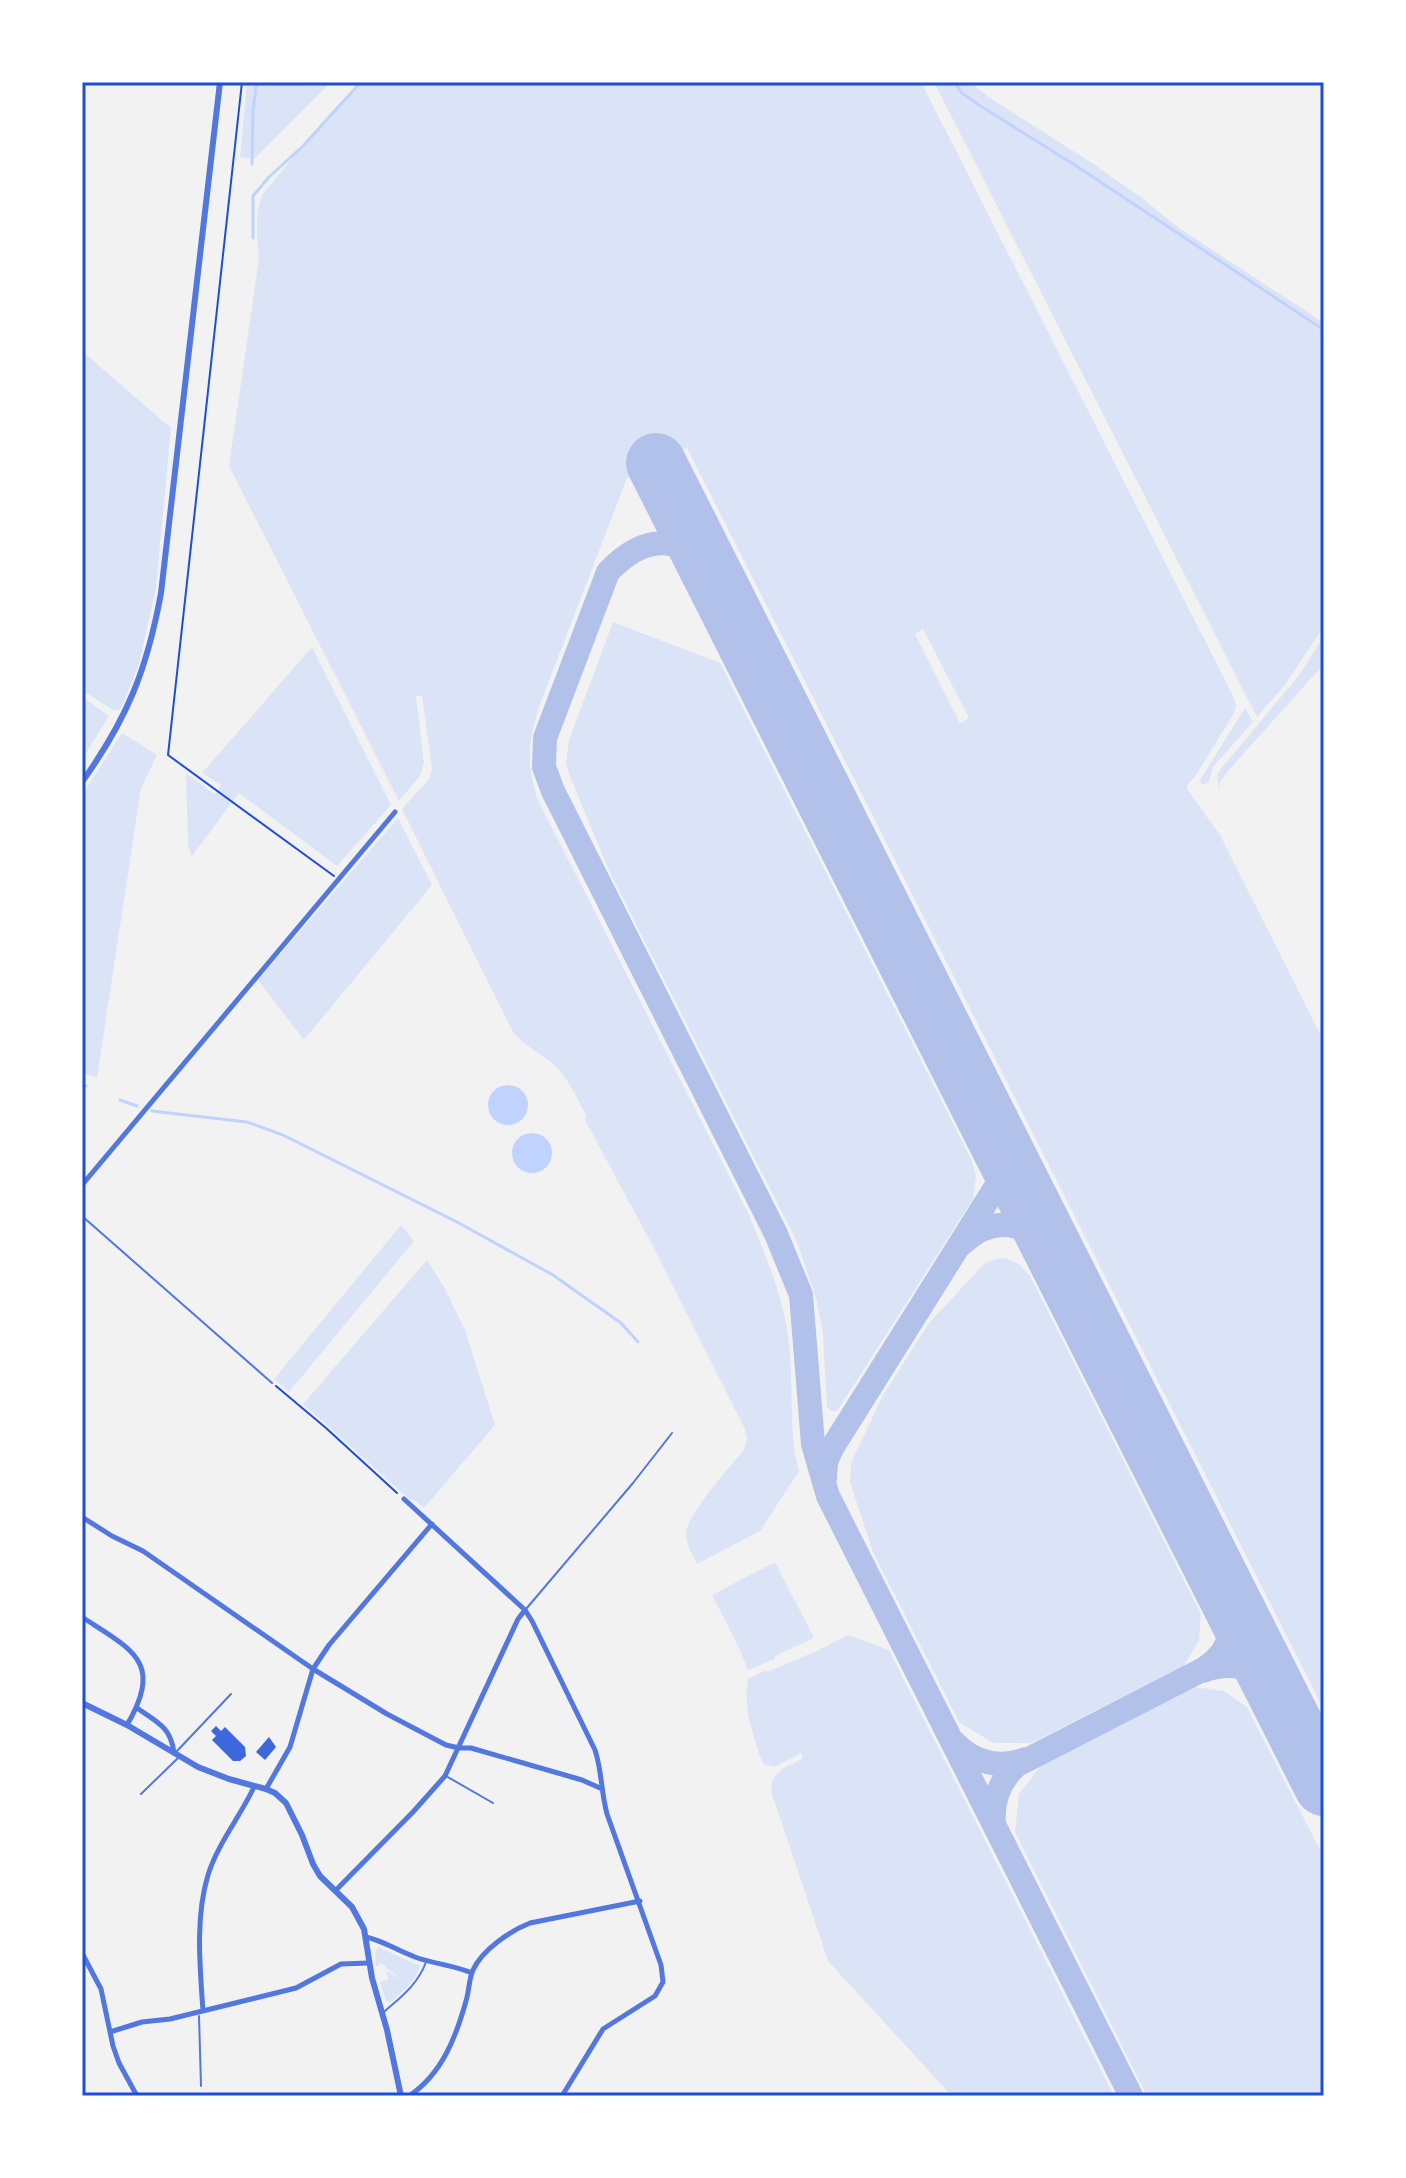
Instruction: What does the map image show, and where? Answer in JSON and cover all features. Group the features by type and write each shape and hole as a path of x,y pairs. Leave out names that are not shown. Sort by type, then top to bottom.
{"street":[{"path":"82,782 121,721 145,664 154,632 220,82"},
{"path":"82,1185 395,812"},
{"path":"404,1499 525,1610 595,1750 607,1814 661,1965 662,1984 655,1996 603,2029 562,2096"},
{"path":"82,1517 143,1551 313,1669 431,1738 582,1780 600,1788"},
{"path":"266,1789 290,1747 313,1669 329,1645 432,1524"},
{"path":"335,1891 445,1776 525,1610"},
{"path":"82,1617 137,1656 143,1675 137,1708 127,1725"},
{"path":"82,1703 212,1774 266,1789 286,1803 320,1876 352,1907 361,1921 401,2096"},
{"path":"137,1708 169,1733 177,1755"},
{"path":"201,2011 200,1934 208,1875 254,1787"},
{"path":"409,2096 429,2080 449,2048 462,2014 472,1973 488,1952 514,1929 640,1901"},
{"path":"366,1937 427,1961 472,1973"},
{"path":"82,1953 101,1989 119,2063 137,2096"},
{"path":"110,2032 296,1988 341,1964 369,1963"}],"lane":[{"path":"82,1216 272,1383"},
{"path":"525,1610 672,1433"},
{"path":"141,1794 231,1694"},
{"path":"445,1776 493,1803"},
{"path":"382,2013 415,1985 427,1961"},
{"path":"201,2011 201,2086"}],"path":[{"path":"242,82 168,755 338,879"},
{"path":"272,1383 404,1499"}],"shaded area":[{"path":"247,82 331,82 254,159 240,157"},
{"path":"360,82 921,82 1233,696 1236,706 1233,715 1187,789 1220,835 1324,1042 1324,1710 687,448 627,478 539,707 530,754 538,800 749,1215 774,1278 787,1326 799,1471 760,1531 697,1564 687,1542 688,1526 709,1492 743,1451 747,1440 745,1429 585,1120 586,1115 576,1095 554,1065 513,1032 402,809 429,779 432,769 422,696 416,696 424,763 420,776 399,801 229,466 259,258 259,203 262,195 328,115","holes":["923,629 969,718 960,723 915,634"]},
{"path":"934,82 970,82 1092,163 1179,228 1324,323 1324,626 1284,686 1257,717"},
{"path":"82,351 171,428 156,588 139,664 121,709 114,711 82,690"},
{"path":"613,622 720,663 972,1161 976,1176 973,1199 837,1411 827,1407 823,1333 816,1298 797,1242 609,871 569,774 566,763 569,740"},
{"path":"1324,635 1324,664 1228,771 1219,789 1217,776 1220,770 1300,674"},
{"path":"312,647 391,805 337,866 239,793 192,856 188,846 186,773 214,794 221,785 202,773"},
{"path":"82,697 109,716 82,760"},
{"path":"1245,708 1253,722 1213,767 1209,782 1202,785 1200,780"},
{"path":"122,733 157,755 141,788 97,1078 82,1073 82,795"},
{"path":"398,818 432,885 304,1040 258,980"},
{"path":"401,1225 414,1241 289,1392 274,1379"},
{"path":"1004,1258 1019,1264 1030,1276 1201,1614 1199,1640 1184,1666 1031,1743 993,1743 959,1722 873,1552 850,1482 851,1463 883,1395 929,1323 984,1264"},
{"path":"427,1260 465,1330 495,1425 424,1508 408,1498 303,1404"},
{"path":"775,1562 814,1638 748,1670 712,1595"},
{"path":"848,1635 889,1650 1114,2096 952,2096 828,1961 771,1791 777,1774 803,1758 800,1752 774,1767 764,1764 749,1720 747,1690 748,1679"},
{"path":"1194,1687 1224,1691 1247,1707 1324,1858 1324,2096 1147,2096 1015,1832 1019,1794 1043,1763"},
{"path":"378,1947 420,1966 412,1982 391,2002 386,2001 380,1982 388,1980 387,1971 402,1980 379,1962 376,1966"}],"water":[{"path":"508,1085 522,1091 528,1105 522,1119 508,1125 494,1119 488,1105 494,1091"},
{"path":"532,1133 546,1139 552,1153 546,1167 532,1173 518,1167 512,1153 518,1139"}],"building":[{"path":"216,1726 221,1731 225,1727 245,1747 246,1756 240,1761 233,1761 212,1740 216,1736 211,1731"},
{"path":"269,1737 276,1747 265,1760 256,1752"}],"waterway":[{"path":"252,164 257,82"},
{"path":"253,238 253,196 361,82"},
{"path":"954,82 962,93 979,105 1324,330"},
{"path":"82,1085 86,1086"},
{"path":"120,1100 137,1106"},
{"path":"152,1111 247,1122 283,1135 457,1222 553,1275 621,1323 638,1342"}],"taxiway":[{"path":"715,579 690,553 664,543 636,550 608,572 545,738 544,767 553,791 776,1234 801,1295 813,1444 828,1496 1131,2096"},
{"path":"825,1478 826,1462 832,1448 997,1185 1000,1155 982,1109"},
{"path":"963,1243 990,1227 1016,1227 1040,1239 1060,1262"},
{"path":"994,1824 998,1792 1017,1765 1200,1671 1221,1654 1227,1644 1231,1622 1223,1584"},
{"path":"1203,1671 1230,1666 1252,1672 1270,1686 1285,1708"},
{"path":"955,1743 970,1755 988,1762 1007,1764 1026,1759"}],"runway":[{"path":"656,463 1324,1786"}]}
